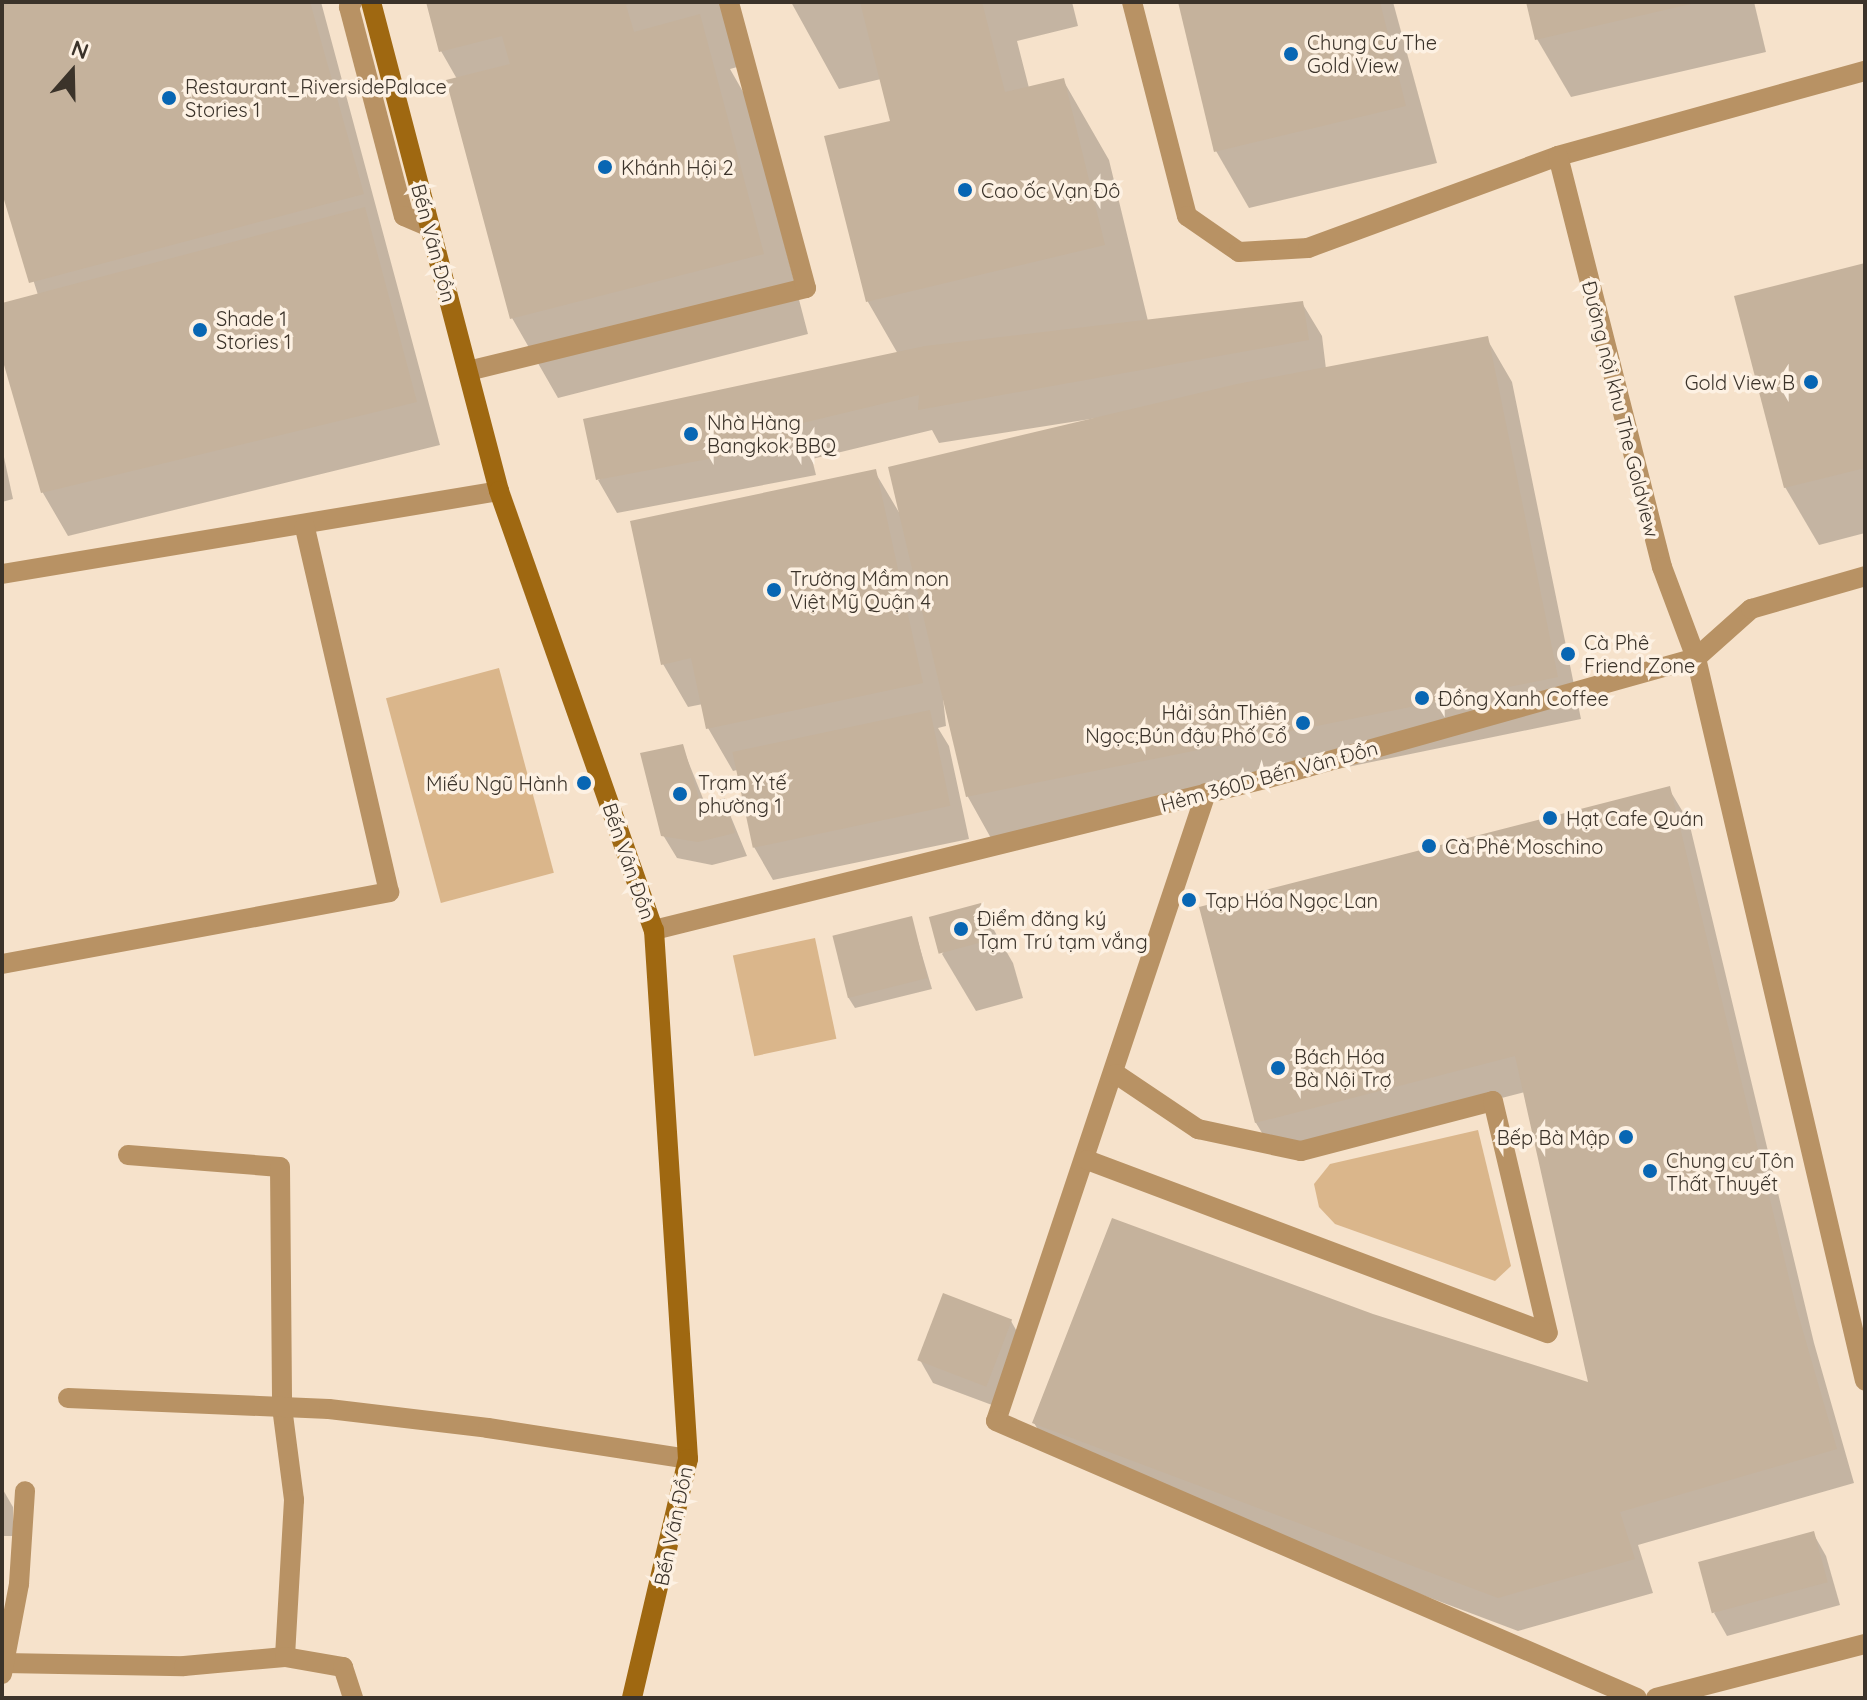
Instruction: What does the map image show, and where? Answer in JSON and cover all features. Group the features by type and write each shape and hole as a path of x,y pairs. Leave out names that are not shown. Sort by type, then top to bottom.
{"main road":[{"name":"Bến Vân Đồn","path":"371,2 499,491 654,930 688,1459 632,1698"}],"street":[{"path":"352,2 349,7 404,216 430,227"},
{"path":"468,371 806,288 729,2"},
{"path":"1132,2 1187,216 1239,252 1308,248 1558,156 1865,71"},
{"name":"Đường nội khu The Goldview","path":"1558,156 1662,567 1696,658 1865,1381"},
{"path":"2,574 305,527 499,491"},
{"path":"2,964 389,892 305,527"},
{"name":"Hẻm 360D Bến Vân Đồn","path":"654,930 1206,793 1696,658 1751,609 1865,576"},
{"path":"1206,793 1116,1074 996,1421 1637,1698"},
{"path":"1087,1160 1548,1333 1493,1101 1301,1151 1198,1129 1116,1074"},
{"path":"128,1155 280,1167 282,1407 294,1500 285,1657"},
{"path":"68,1398 282,1407 488,1428 688,1459"},
{"path":"25,1491 19,1584 3,1668 184,1666 285,1657 343,1667 353,1698"},
{"path":"1656,1698 1865,1644"}],"shaded area":[{"path":"499,668 554,873 441,903 386,698"},
{"path":"815,938 836,1039 754,1056 733,955"},
{"path":"1478,1130 1511,1266 1495,1281 1335,1224 1319,1207 1314,1184 1330,1164"}],"building":[{"name":"Restaurant_RiversidePalace Stories 1","path":"2,2 310,2 364,194 29,283 2,193"},
{"name":"Khánh Hội 2","path":"426,2 633,2 626,5 634,32 700,14 764,254 510,319 446,80 510,64 502,36 439,52"},
{"name":"Cao ốc Vạn Đô","path":"860,2 982,2 1005,92 1064,78 1105,245 866,302 824,136 890,121"},
{"name":"Chung Cư The Gold View","path":"1178,2 1380,2 1406,106 1214,152"},
{"path":"1526,2 1695,2 1695,3 1535,40"},
{"name":"Shade 1 Stories 1","path":"365,207 417,402 41,493 2,358 2,303"},
{"name":"Gold View B","path":"1865,263 1865,468 1784,488 1734,296"},
{"path":"1303,301 1309,340 918,410 919,395 794,425 798,442 596,480 583,419 925,346"},
{"path":"1488,336 1558,677 966,797 888,467 1237,384"},
{"name":"Trường Mầm non Việt Mỹ Quận 4","path":"876,469 923,683 706,729 691,658 661,665 630,521"},
{"path":"930,710 950,806 753,848 732,752"},
{"path":"683,744 701,805 725,798 735,833 698,842 661,836 640,753"},
{"name":"Chung cư Tôn Thất Thuyết","path":"1670,786 1796,1307 1837,1449 1620,1512 1635,1559 1498,1598 1032,1423 1112,1218 1373,1314 1588,1382 1515,1056 1255,1123 1199,907"},
{"name":"Điểm đăng ký Tạm Trú tạm vắng","path":"981,903 991,940 939,954 929,917"},
{"path":"912,916 927,978 848,998 832,936"},
{"path":"943,1293 1012,1320 986,1387 917,1360"},
{"path":"1814,1531 1828,1582 1712,1613 1698,1562"}],"place":[{"name":"Chung Cư The Gold View","path":"1291,54"},
{"name":"Restaurant_RiversidePalace Stories 1","path":"169,98"},
{"name":"Khánh Hội 2","path":"605,167"},
{"name":"Cao ốc Vạn Đô","path":"965,190"},
{"name":"Shade 1 Stories 1","path":"200,330"},
{"name":"Gold View B","path":"1811,382"},
{"name":"Nhà Hàng Bangkok BBQ","path":"691,434"},
{"name":"Trường Mầm non Việt Mỹ Quận 4","path":"774,590"},
{"name":"Cà Phê Friend Zone","path":"1568,654"},
{"name":"Đồng Xanh Coffee","path":"1422,698"},
{"name":"Hải sản Thiên Ngọc;Bún đậu Phố Cổ","path":"1303,723"},
{"name":"Miếu Ngũ Hành","path":"584,783"},
{"name":"Trạm Y tế phường 1","path":"680,794"},
{"name":"Hạt Cafe Quán","path":"1550,818"},
{"name":"Cà Phê Moschino","path":"1429,846"},
{"name":"Tạp Hóa Ngọc Lan","path":"1189,900"},
{"name":"Điểm đăng ký Tạm Trú tạm vắng","path":"961,929"},
{"name":"Bách Hóa Bà Nội Trợ","path":"1278,1068"},
{"name":"Bếp Bà Mập","path":"1626,1137"},
{"name":"Chung cư Tôn Thất Thuyết","path":"1650,1171"}]}
